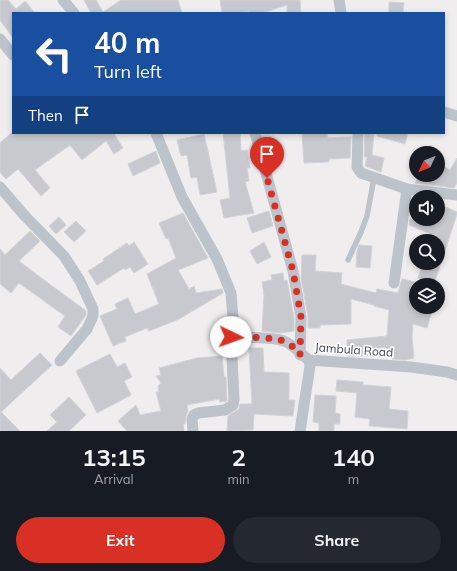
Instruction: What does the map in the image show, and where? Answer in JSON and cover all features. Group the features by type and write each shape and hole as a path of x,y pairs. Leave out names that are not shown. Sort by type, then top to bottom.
{"street":[{"path":"63,0 73,12"},
{"path":"339,0 341,12"},
{"path":"0,39 12,54"},
{"path":"445,112 457,116"},
{"path":"156,134 182,197 217,259 230,293 233,318 231,337 234,398 233,405 225,410 198,413 194,415 192,419 193,431"},
{"path":"255,134 293,271 301,317 305,357 310,366 300,431"},
{"path":"358,134 357,167 361,173 407,189 457,195"},
{"path":"0,187 25,216 64,256 80,281 93,309 93,316 87,329 60,361"},
{"path":"394,283 407,189"},
{"name":"Jambula Road","path":"231,337 280,340 294,347 305,357 411,367 447,372 457,375"}],"lane":[{"path":"348,260 367,216 374,178"}],"building":[{"path":"0,0 8,0 16,9 25,1 34,12 12,12 12,37 0,20"},
{"path":"84,0 96,0 103,12 90,12"},
{"path":"121,0 178,0 182,12 103,12"},
{"path":"220,0 300,0 301,12 287,12 287,5 265,12 222,12"},
{"path":"389,2 404,3 403,12 389,12"},
{"path":"11,133 114,134 123,148 114,154 106,141 82,160 70,145 35,170 50,188 41,196 18,169 6,179 0,172 0,143"},
{"path":"204,134 217,192 200,195 197,177 191,178 187,155 181,156 177,140"},
{"path":"223,134 240,134 241,151 247,150 250,168 247,168 249,181 245,182 254,213 224,218 220,200 230,198"},
{"path":"302,134 327,134 328,138 351,137 350,158 329,159 329,162 304,163"},
{"path":"365,134 374,134 372,155 384,158 381,172 365,166 367,157 364,157"},
{"path":"377,134 408,134 405,144 377,136"},
{"path":"156,151 160,163 133,176 128,164"},
{"path":"457,158 457,183 454,188 415,183 445,182 445,167 450,170"},
{"path":"446,207 457,212 457,214 445,251 445,234 431,234 411,226 445,226"},
{"path":"269,211 273,226 252,233 247,218"},
{"path":"183,213 208,258 178,270 189,289 194,286 196,293 222,289 223,293 179,319 149,331 147,328 125,337 126,341 113,346 100,316 117,309 115,304 128,298 135,314 159,304 147,274 176,258 168,238 166,239 159,223"},
{"path":"59,217 66,225 56,234 49,226"},
{"path":"76,221 86,231 74,242 64,232"},
{"path":"30,231 40,241 19,261 86,311 86,315 71,336 58,327 65,316 19,283 11,293 0,284 0,249 5,255"},
{"path":"134,242 148,264 134,273 130,267 125,270 124,268 97,285 88,271 104,261 103,259 127,243 129,246"},
{"path":"264,242 271,257 257,264 250,251"},
{"path":"359,245 372,246 370,268 356,267"},
{"path":"302,255 316,255 315,271 342,273 341,284 376,293 377,289 398,293 402,279 409,280 409,314 431,314 427,328 413,324 412,338 414,358 405,360 392,359 392,354 347,356 347,340 387,336 389,310 351,299 351,324 320,325 320,328 308,328 308,316 301,278"},
{"path":"421,270 439,270 436,278 418,278"},
{"path":"283,273 284,281 287,280 294,318 294,331 280,333 262,331 264,295 262,282 272,280 271,275"},
{"path":"249,348 263,348 264,372 289,373 289,400 295,400 293,416 254,414 253,430 227,431 228,416 239,409 240,404 252,404"},
{"path":"40,353 52,365 1,412 20,431 0,431 0,368 11,380"},
{"path":"110,354 117,367 125,363 132,377 124,381 131,395 97,413 76,371"},
{"path":"222,356 224,377 226,377 227,401 220,402 219,399 187,405 188,411 185,424 183,424 184,431 127,431 118,421 136,405 140,415 161,411 156,392 159,392 158,386 161,383 156,376 161,375 159,368 197,358"},
{"path":"337,380 363,382 363,385 391,387 389,409 408,411 407,429 369,426 370,419 355,417 357,393 336,391"},
{"path":"315,395 336,396 335,413 340,414 340,424 334,424 334,431 319,431 319,423 313,422"},
{"path":"69,397 86,415 69,431 47,431 57,422 50,415"}],"route":[{"path":"231,337 275,339 294,347 300,355 301,317 293,271 267,178"}]}
